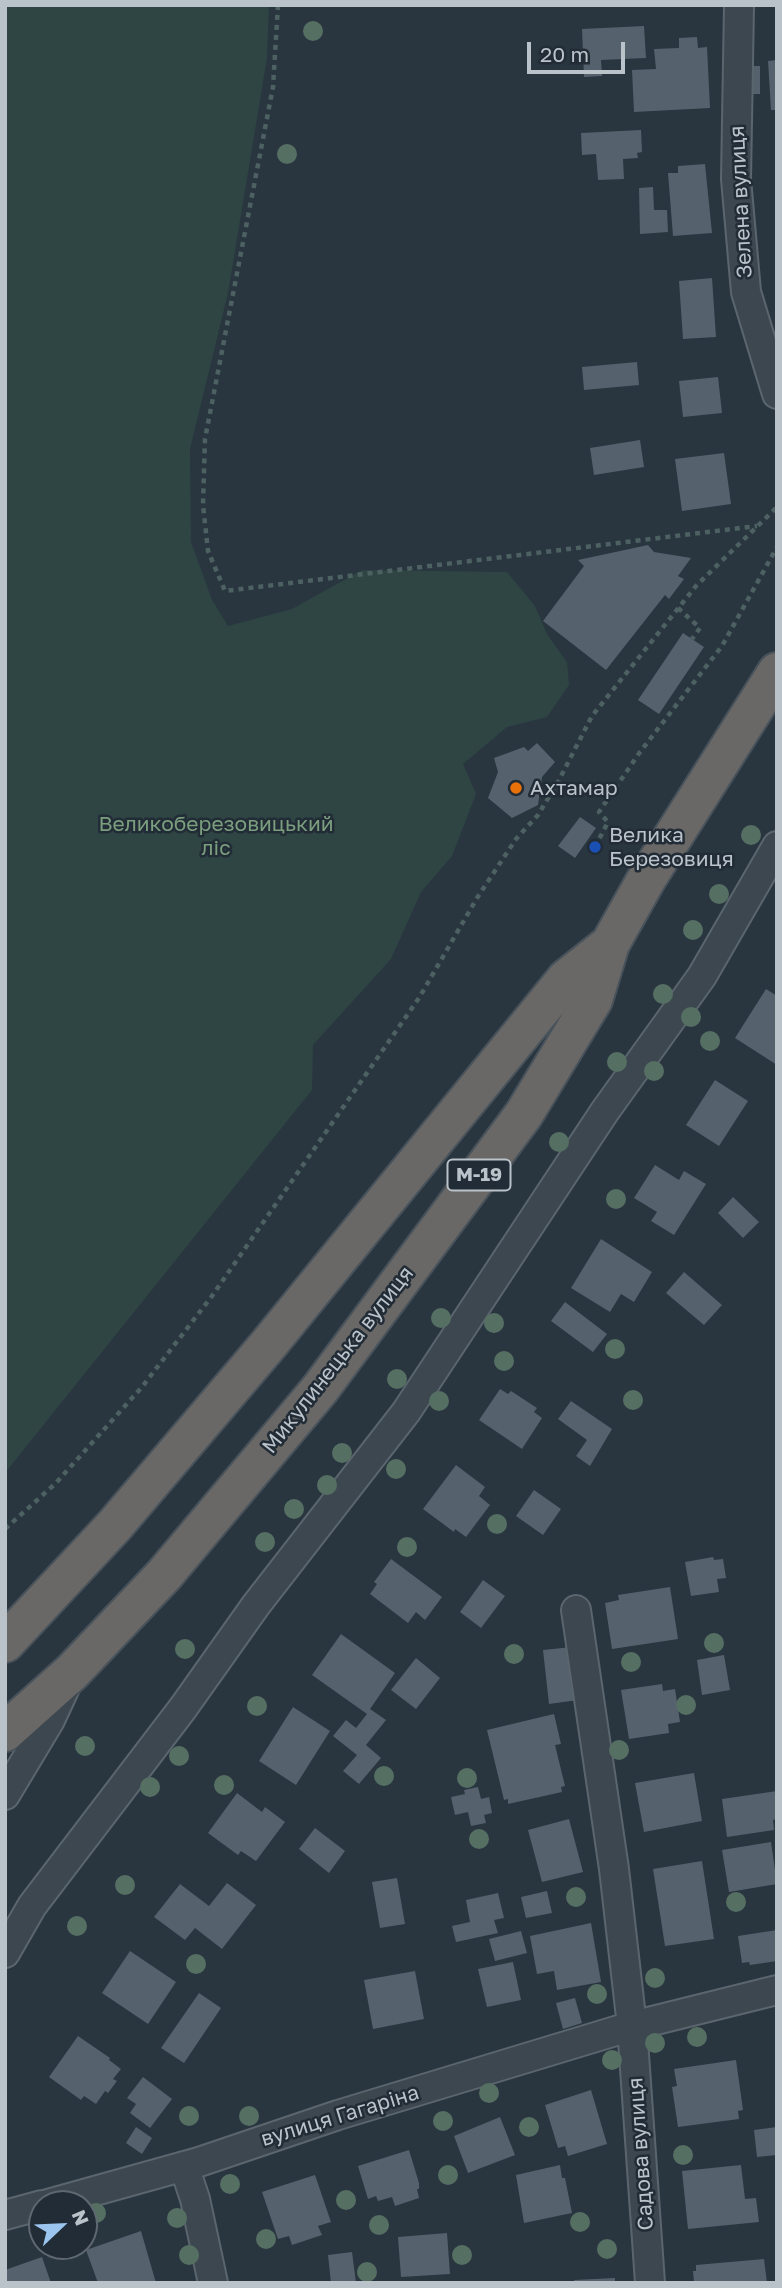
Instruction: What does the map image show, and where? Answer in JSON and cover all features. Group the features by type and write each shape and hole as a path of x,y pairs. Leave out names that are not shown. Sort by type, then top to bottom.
{"highway":[{"name":"Микулинецька вулиця","path":"5,1732 72,1672 164,1575 320,1389 508,1136 593,1000 610,944 647,878 777,672"},
{"name":"Микулинецька вулиця","path":"5,1643 115,1525 268,1346 566,979 610,944"}],"street":[{"name":"Зелена вулиця","path":"739,5 736,179 746,292 777,394"},
{"path":"5,1953 32,1906 183,1708 256,1605 406,1412 605,1111 702,976 777,846"},
{"path":"576,1610 614,1868 632,2026"},
{"path":"5,1795 50,1720 72,1672"},
{"name":"вулиця Гагаріна","path":"98,2190 184,2166 338,2115 632,2026 777,1990"},
{"name":"Садова вулиця","path":"632,2026 650,2283"},
{"path":"184,2166 195,2199 214,2283"},
{"path":"5,2215 28,2209"}],"path":[{"path":"278,5 273,87 205,439 203,505 208,551 225,591 758,526"},
{"path":"5,1529 56,1483 142,1387 212,1297 419,998 477,898 516,839 538,815 592,716 696,586 777,507"},
{"path":"595,847 608,822 599,811 640,752 722,646 777,547"},
{"path":"678,608 700,628 692,639"}],"green space":[{"name":"Великоберезовицький ліс","path":"5,5 269,5 267,58 228,293 190,449 191,542 212,600 228,626 292,609 362,570 507,572 535,606 547,634 567,662 569,685 547,717 507,727 463,764 476,794 452,856 421,892 391,959 313,1045 312,1090 5,1473"}],"building":[{"path":"644,26 646,58 601,60 602,76 584,77 582,29"},
{"path":"697,37 698,48 707,47 710,108 634,112 632,70 656,69 654,49 679,48 679,38"},
{"path":"777,60 777,110 771,110 768,61"},
{"path":"746,66 760,66 760,94 746,94"},
{"path":"641,130 642,152 637,153 638,158 623,159 624,179 598,180 596,154 582,155 581,133"},
{"path":"705,164 712,233 673,236 668,173 678,173 678,166"},
{"path":"653,187 654,210 667,210 668,232 640,234 639,188"},
{"path":"712,278 716,337 683,339 679,281"},
{"path":"637,362 639,385 584,390 582,367"},
{"path":"718,377 722,413 683,417 679,381"},
{"path":"640,440 644,467 594,475 590,448"},
{"path":"724,453 731,504 682,511 675,459"},
{"path":"648,545 654,552 691,558 678,576 684,579 669,599 665,595 606,670 543,621 584,566 578,560"},
{"path":"683,633 704,647 659,714 638,700"},
{"name":"Ахтамар","path":"537,743 555,762 542,777 538,805 512,818 488,798 498,772 494,758 524,747 528,751"},
{"path":"580,817 596,828 575,858 558,846"},
{"path":"766,989 777,996 777,1065 735,1038"},
{"path":"715,1080 748,1101 719,1146 686,1125"},
{"path":"655,1165 679,1180 684,1171 706,1184 674,1235 651,1221 657,1212 634,1198"},
{"path":"733,1197 759,1222 743,1238 718,1213"},
{"path":"601,1239 652,1272 634,1302 621,1294 610,1312 571,1288"},
{"path":"684,1272 722,1305 704,1325 666,1293"},
{"path":"565,1302 607,1334 593,1352 551,1321"},
{"path":"500,1389 508,1394 511,1391 537,1408 534,1412 542,1418 522,1449 479,1420"},
{"path":"571,1401 612,1429 590,1466 576,1456 587,1440 558,1419"},
{"path":"456,1465 485,1487 479,1496 490,1505 466,1537 455,1529 454,1532 423,1509"},
{"path":"534,1490 561,1509 543,1535 516,1516"},
{"path":"713,1557 714,1560 723,1559 726,1578 717,1579 719,1592 691,1596 685,1562"},
{"path":"391,1559 442,1597 425,1620 416,1612 408,1623 370,1594 377,1584 374,1582"},
{"path":"483,1580 505,1596 481,1628 460,1612"},
{"path":"670,1587 678,1639 612,1649 605,1603 619,1600 618,1595"},
{"path":"341,1634 395,1673 370,1709 386,1720 366,1745 381,1758 359,1784 343,1771 357,1755 333,1736 346,1720 356,1728 367,1714 312,1675"},
{"path":"572,1647 578,1700 549,1704 543,1650"},
{"path":"724,1655 730,1690 702,1695 697,1660"},
{"path":"416,1658 440,1678 416,1709 391,1690"},
{"path":"662,1684 663,1691 675,1689 680,1722 668,1724 669,1733 629,1739 621,1690"},
{"path":"293,1707 330,1731 296,1785 259,1761"},
{"path":"554,1714 561,1744 555,1745 565,1786 561,1787 562,1792 508,1804 508,1799 504,1800 487,1730"},
{"path":"694,1773 702,1821 644,1832 635,1783"},
{"path":"478,1787 481,1799 489,1797 492,1813 484,1815 486,1823 471,1826 468,1812 455,1815 451,1797"},
{"path":"777,1791 777,1819 773,1820 774,1830 727,1837 722,1799"},
{"path":"237,1793 262,1812 265,1807 285,1822 256,1861 241,1851 238,1855 208,1833"},
{"path":"569,1819 583,1872 542,1882 528,1830"},
{"path":"315,1828 345,1851 329,1873 299,1849"},
{"path":"771,1842 777,1884 729,1892 722,1850"},
{"path":"702,1861 714,1939 665,1946 653,1869"},
{"path":"397,1878 405,1924 380,1928 372,1882"},
{"path":"227,1883 256,1905 222,1949 195,1928 185,1940 154,1917 180,1884 209,1906"},
{"path":"547,1891 552,1913 526,1918 521,1897"},
{"path":"498,1893 504,1918 494,1920 498,1933 456,1942 452,1926 470,1922 466,1900"},
{"path":"591,1923 601,1982 557,1990 554,1971 537,1974 530,1936"},
{"path":"777,1930 777,1961 750,1965 749,1962 742,1963 738,1936"},
{"path":"521,1931 527,1953 495,1961 489,1939"},
{"path":"130,1951 176,1982 148,2024 102,1993"},
{"path":"513,1962 521,2000 487,2007 478,1969"},
{"path":"415,1971 424,2019 373,2029 364,1980"},
{"path":"199,1993 221,2008 184,2063 161,2048"},
{"path":"575,1998 582,2023 563,2029 556,2003"},
{"path":"78,2036 121,2069 113,2079 117,2081 108,2093 105,2091 96,2104 84,2096 81,2100 49,2077"},
{"path":"736,2060 743,2110 738,2111 739,2119 678,2127 672,2087 677,2086 674,2069"},
{"path":"143,2077 172,2099 150,2128 130,2113 136,2104 127,2098"},
{"path":"591,2090 607,2144 568,2156 565,2146 558,2148 545,2105"},
{"path":"500,2117 515,2155 468,2173 454,2136"},
{"path":"136,2127 152,2138 142,2154 126,2143"},
{"path":"777,2127 777,2155 757,2157 754,2130"},
{"path":"409,2150 419,2183 419,2198 395,2206 392,2197 378,2201 376,2196 368,2199 358,2166"},
{"path":"560,2165 572,2213 524,2223 516,2175"},
{"path":"741,2165 745,2199 756,2198 759,2222 688,2229 682,2171"},
{"path":"315,2175 331,2222 318,2226 322,2235 292,2245 289,2236 278,2239 262,2192"},
{"path":"141,2231 156,2283 98,2283 90,2260 98,2260 98,2246"},
{"path":"447,2233 450,2274 401,2277 398,2237"},
{"path":"352,2252 356,2283 331,2283 328,2255"},
{"path":"764,2259 767,2283 694,2283 693,2271 696,2271 696,2265"},
{"path":"33,2260 43,2260 51,2283 5,2283 5,2270"},
{"path":"615,2278 615,2283 575,2283 574,2280"}],"place":[{"name":"Ахтамар","path":"516,788"},
{"name":"Велика Березовиця","path":"595,847"}]}
